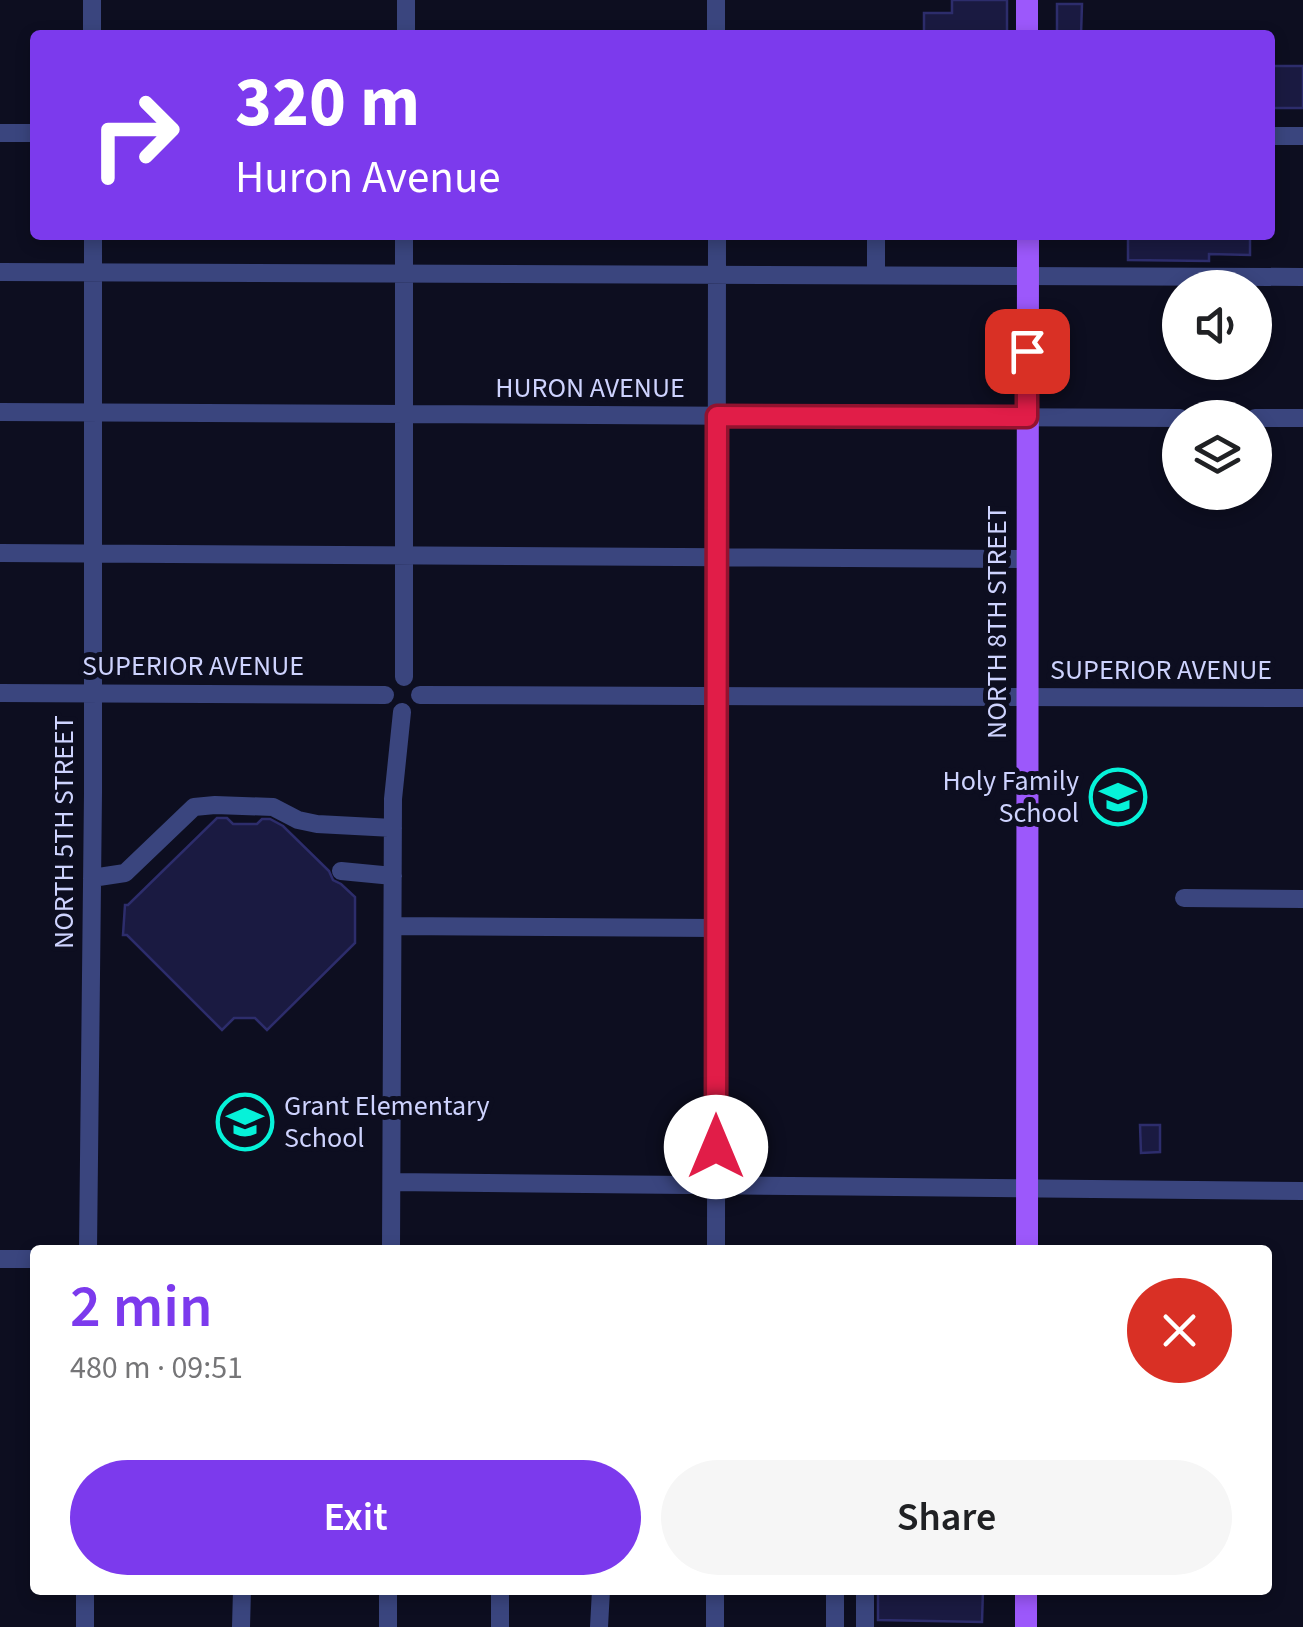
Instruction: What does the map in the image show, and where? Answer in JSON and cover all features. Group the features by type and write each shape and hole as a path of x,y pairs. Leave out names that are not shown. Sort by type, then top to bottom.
{"main road":[{"path":"1027,0 1027,30"},
{"name":"NORTH 8TH STREET","path":"1027,1245 1028,240"},
{"path":"1026,1595 1026,1627"}],"street":[{"path":"92,0 92,30"},
{"path":"406,0 406,30"},
{"path":"716,0 716,30"},
{"path":"0,133 30,133"},
{"path":"1275,136 1303,136"},
{"name":"NORTH 5TH STREET","path":"88,1245 93,240"},
{"path":"404,240 404,678"},
{"path":"716,240 716,1245"},
{"path":"876,240 876,275"},
{"path":"0,272 1303,277"},
{"name":"HURON AVENUE","path":"0,412 1162,418"},
{"path":"1272,418 1303,418"},
{"path":"0,554 1028,558"},
{"path":"398,678 413,681 420,695 416,705 402,712 388,705 385,695 388,684 398,678"},
{"name":"SUPERIOR AVENUE","path":"0,693 385,695"},
{"name":"SUPERIOR AVENUE","path":"420,695 1303,698"},
{"path":"391,1245 393,828 402,712"},
{"path":"92,878 125,873 194,807 272,807 317,824 393,828"},
{"path":"341,872 393,876"},
{"path":"1184,898 1303,898"},
{"path":"393,926 716,928"},
{"path":"392,1182 1303,1191"},
{"path":"0,1260 30,1259"},
{"path":"85,1595 85,1627"},
{"path":"241,1627 242,1595"},
{"path":"388,1595 388,1627"},
{"path":"500,1595 500,1627"},
{"path":"599,1627 601,1595"},
{"path":"715,1595 715,1627"},
{"path":"835,1595 835,1627"},
{"path":"864,1595 864,1627"}],"building":[{"path":"952,0 1007,0 1007,30 924,30 924,13 952,13"},
{"path":"1057,4 1082,4 1081,30 1057,30"},
{"path":"1275,66 1303,66 1303,108 1275,108"},
{"path":"1128,240 1250,240 1250,255 1209,254 1209,261 1128,260"},
{"path":"217,818 227,818 233,824 257,824 270,819 283,826 329,871 333,880 355,897 355,943 267,1030 255,1018 234,1018 222,1030 123,935 125,905"},
{"path":"1140,1125 1160,1125 1160,1152 1141,1153"},
{"path":"878,1595 983,1595 982,1622 878,1620"}],"place":[{"name":"Holy Family School","path":"1118,797"},
{"name":"Grant Elementary School","path":"245,1122"}],"route":[{"path":"716,1147 717,416 1027,417 1027,351"}]}
